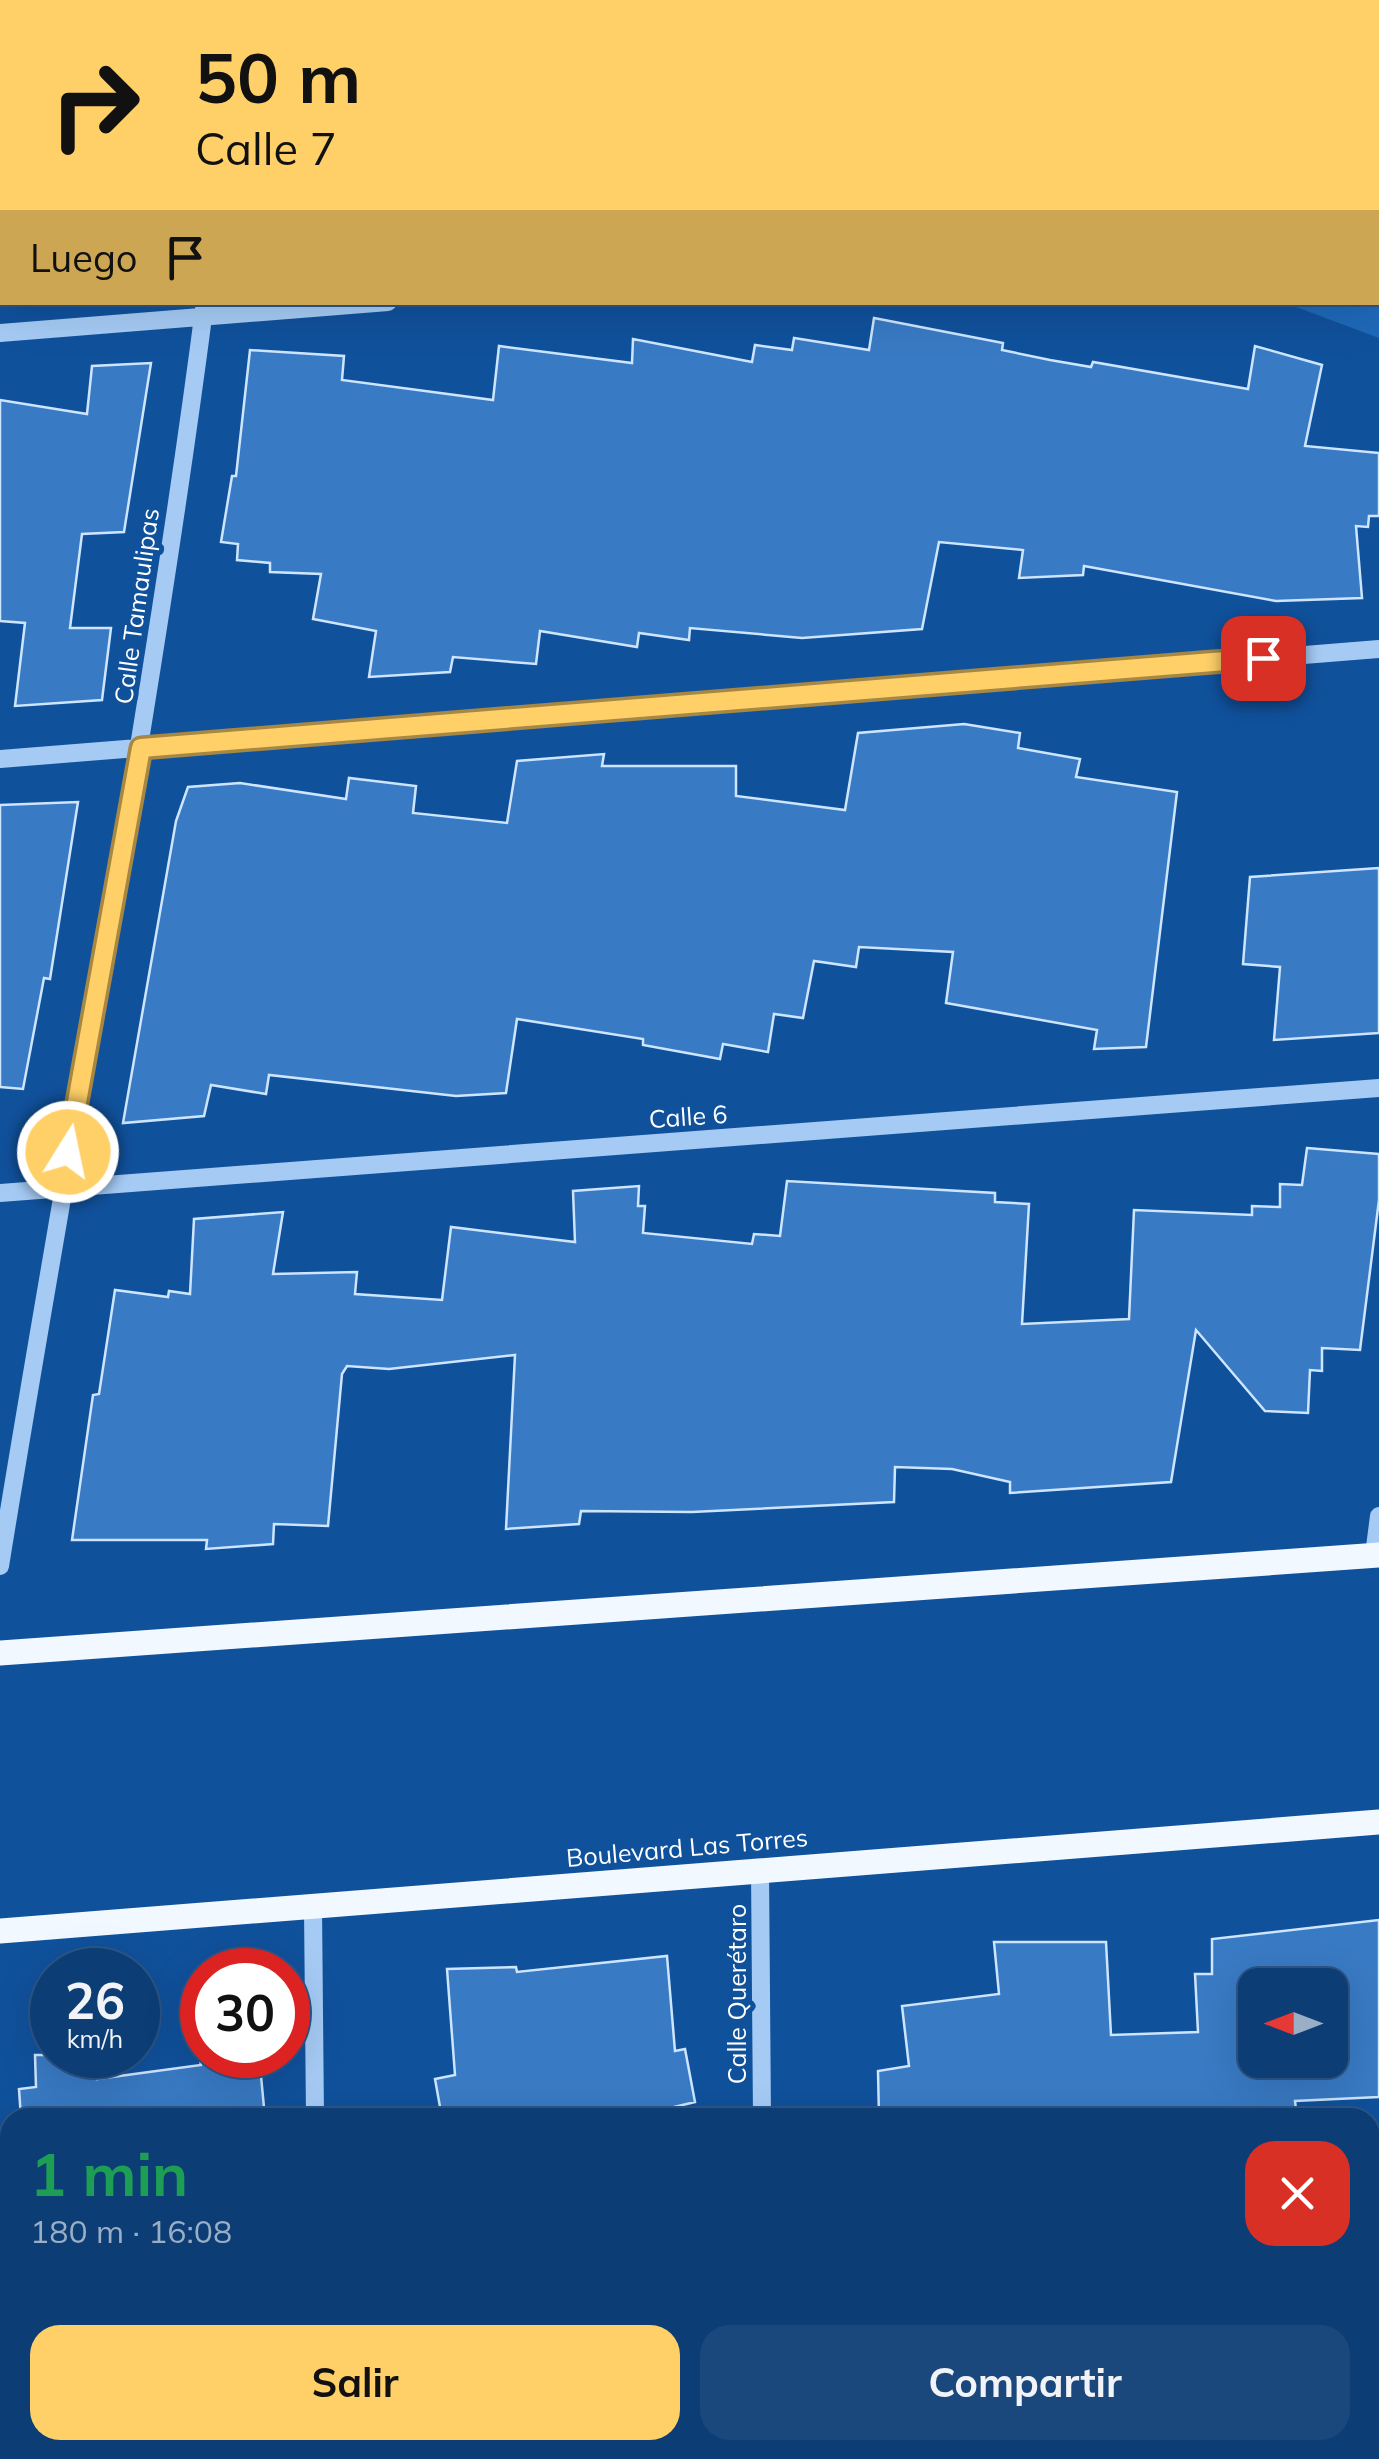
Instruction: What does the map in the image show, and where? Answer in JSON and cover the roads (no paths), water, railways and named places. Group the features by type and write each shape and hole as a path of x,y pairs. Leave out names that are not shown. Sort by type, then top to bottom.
{"main road":[{"path":"0,1654 1376,1555"},
{"name":"Boulevard Las Torres","path":"0,1931 1379,1822"}],"street":[{"path":"0,333 204,311 327,305"},
{"name":"Calle Tamaulipas","path":"0,1566 61,1188 141,748 204,311"},
{"path":"0,759 1379,649"},
{"name":"Calle 6","path":"0,1193 1379,1088"},
{"path":"1376,1555 1379,1516"},
{"name":"Calle Querétaro","path":"760,1870 762,2108"},
{"path":"313,1908 316,2108"}]}
